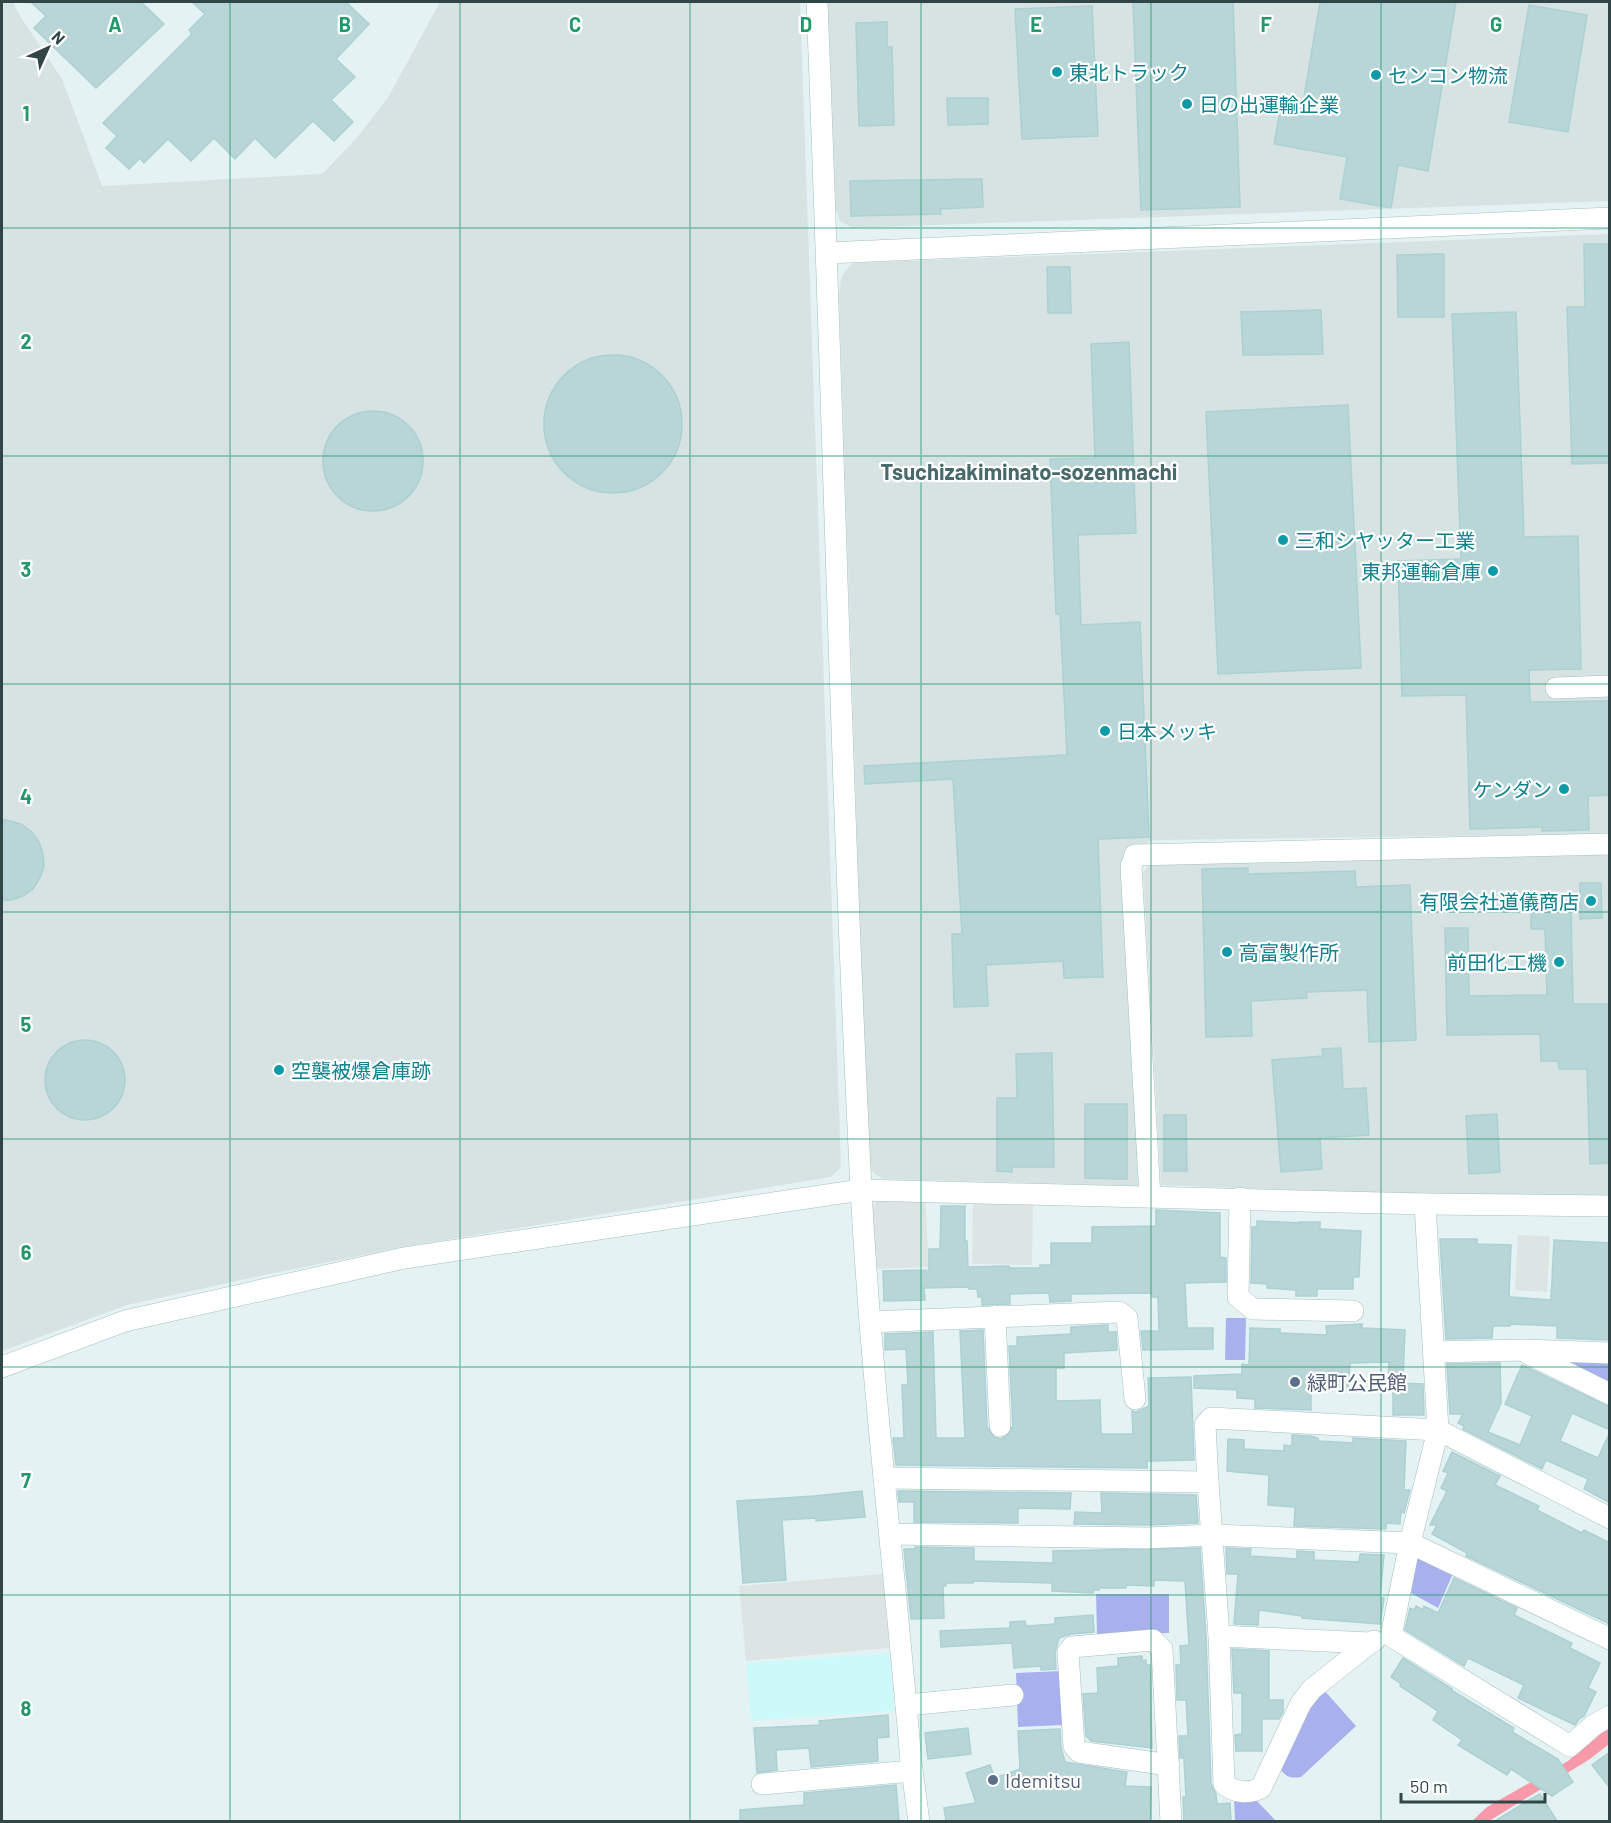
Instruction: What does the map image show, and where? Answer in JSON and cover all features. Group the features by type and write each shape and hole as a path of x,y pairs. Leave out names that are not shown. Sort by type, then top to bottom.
{"street":[{"path":"817,2 838,628 861,1190 870,1322 912,1771 919,1821"},
{"path":"827,253 1610,218"},
{"path":"1556,688 1610,686"},
{"path":"1150,1197 1131,867 1135,855 1610,844"},
{"path":"2,1366 125,1321 404,1258 861,1190 1425,1204 1610,1206"},
{"path":"1240,1198 1238,1297 1253,1309 1353,1311"},
{"path":"1391,1636 1410,1543 1438,1430 1425,1204"},
{"path":"870,1322 1119,1312 1127,1318 1135,1399"},
{"path":"995,1316 1000,1426"},
{"path":"1434,1352 1522,1350 1610,1353"},
{"path":"1522,1350 1610,1394"},
{"path":"1391,1636 1370,1643 1312,1689 1301,1703 1261,1788 1253,1792 1232,1791 1224,1784 1214,1535 1205,1425 1211,1418 1438,1430 1610,1518"},
{"path":"885,1478 1209,1482"},
{"path":"890,1534 1147,1538 1214,1535 1410,1543 1610,1639"},
{"path":"1219,1636 1370,1643"},
{"path":"1391,1636 1570,1746 1594,1725 1610,1716"},
{"path":"1169,1765 1079,1752 1074,1746 1068,1652 1072,1647 1153,1640 1162,1648 1169,1765 1171,1821"},
{"path":"906,1705 1013,1695"},
{"path":"762,1784 912,1771"}],"shaded area":[{"path":"2,2 13,2 62,79 102,186 322,174 356,139 389,96 440,2 800,2 841,1167 831,1177 408,1246 259,1276 127,1305 2,1351"},
{"path":"828,2 1609,2 1609,201 853,228 840,221 836,210"},
{"path":"1609,234 1609,834 1154,840 1133,848 1144,1186 884,1179 874,1174 868,1164 839,297 841,279 845,271 853,263"},
{"path":"1609,852 1609,1202 1161,1185 1143,872 1154,861"},
{"path":"925,1197 929,1267 876,1269 872,1208 878,1199"},
{"path":"973,1202 1033,1203 1032,1265 972,1264"},
{"path":"1518,1235 1550,1236 1547,1292 1515,1290"},
{"path":"1226,1318 1246,1318 1245,1360 1225,1360"},
{"path":"1566,1360 1610,1361 1609,1386 1567,1368"},
{"path":"1418,1552 1454,1571 1438,1608 1411,1593"},
{"path":"883,1574 889,1648 746,1661 739,1586"},
{"path":"1096,1594 1169,1594 1169,1633 1097,1634"},
{"path":"889,1653 894,1711 751,1721 746,1663"},
{"path":"1061,1671 1063,1725 1018,1727 1016,1673"},
{"path":"1323,1689 1356,1726 1301,1777 1293,1778 1283,1773 1279,1767 1310,1700"},
{"path":"1609,1727 1609,1744 1590,1759 1489,1821 1471,1822 1487,1807 1568,1761"},
{"path":"1234,1796 1256,1800 1276,1821 1235,1821"}],"building":[{"path":"31,2 141,2 164,24 96,88 34,28 46,16"},
{"path":"192,2 346,2 369,24 336,59 355,77 331,100 353,122 334,141 313,121 275,158 255,138 235,159 214,138 191,161 168,139 144,163 140,158 129,169 106,148 117,136 103,123 192,34 189,30 205,14"},
{"name":"日の出運輸企業","path":"1133,2 1233,2 1240,207 1141,210"},
{"name":"センコン物流","path":"1320,2 1456,2 1428,171 1398,165 1391,208 1340,199 1347,157 1274,144 1281,106 1302,109"},
{"path":"1529,5 1587,15 1568,132 1509,122"},
{"name":"東北トラック","path":"1092,6 1098,136 1022,139 1015,9"},
{"path":"887,22 887,47 892,47 894,125 859,126 856,23"},
{"path":"947,98 988,98 988,124 948,125"},
{"path":"982,179 983,207 940,209 941,214 851,216 850,181"},
{"path":"1584,244 1610,244 1610,463 1572,464 1567,307 1585,307"},
{"path":"1444,254 1444,317 1398,317 1397,255"},
{"path":"1047,267 1070,267 1071,313 1048,313"},
{"path":"1321,310 1323,354 1243,355 1241,312"},
{"path":"1516,312 1524,537 1578,536 1581,669 1529,670 1530,702 1610,701 1610,795 1588,796 1589,830 1542,831 1542,827 1470,829 1466,695 1402,696 1398,561 1461,559 1452,314"},
{"path":"1129,342 1136,533 1078,535 1081,625 1140,622 1149,837 1098,839 1103,977 1064,978 1063,961 986,965 988,1006 954,1007 952,934 962,934 953,779 865,784 864,766 1067,755 1060,614 1056,614 1050,459 1095,458 1091,344"},
{"path":"613,355 640,360 652,366 662,375 671,385 677,397 682,424 677,451 671,463 662,473 652,482 640,488 613,493 586,488 574,482 564,473 555,463 549,451 544,424 549,397 555,385 564,375 574,366 586,360"},
{"name":"三和シヤッター工業","path":"1348,405 1361,668 1218,674 1206,412"},
{"path":"373,411 392,415 409,425 419,442 423,461 419,480 409,497 392,507 373,511 354,507 337,497 327,480 323,461 327,442 337,425 354,415"},
{"path":"2,819 21,824 32,832 43,854 44,866 33,889 11,900 2,900"},
{"path":"1248,868 1248,874 1355,871 1356,887 1410,885 1416,1040 1369,1042 1367,990 1306,992 1307,998 1251,1001 1252,1036 1206,1037 1202,869"},
{"name":"有限会社道儀商店","path":"1580,883 1601,883 1602,918 1580,919"},
{"name":"前田化工機","path":"1571,908 1573,1004 1610,1004 1610,1163 1590,1164 1587,1069 1559,1069 1558,1061 1541,1061 1540,1034 1447,1035 1445,928 1468,928 1469,996 1547,995 1545,929 1531,929 1531,909"},
{"path":"85,1040 100,1043 113,1052 122,1065 125,1080 122,1095 113,1108 100,1117 85,1120 70,1117 57,1108 48,1095 45,1080 48,1065 57,1052 70,1043"},
{"path":"1341,1048 1343,1089 1366,1088 1369,1135 1320,1138 1322,1169 1281,1172 1272,1060 1323,1056 1322,1049"},
{"path":"1052,1053 1054,1167 1012,1167 1012,1172 997,1171 997,1098 1017,1098 1016,1054"},
{"path":"1085,1104 1127,1104 1127,1179 1085,1178"},
{"path":"1497,1114 1500,1172 1469,1174 1466,1116"},
{"path":"1164,1115 1186,1115 1187,1171 1164,1171"},
{"path":"941,1206 965,1206 968,1267 1040,1268 1040,1265 1051,1265 1051,1243 1092,1243 1092,1227 1156,1226 1156,1210 1220,1213 1220,1257 1226,1258 1226,1282 1185,1283 1187,1328 1213,1328 1213,1349 1143,1350 1141,1331 1159,1331 1158,1297 1152,1297 1152,1293 1071,1294 1071,1301 1050,1302 1049,1293 1010,1294 1010,1304 982,1305 982,1297 978,1297 977,1289 969,1289 969,1287 924,1288 925,1300 884,1301 883,1271 929,1270 929,1249 940,1249"},
{"path":"1257,1221 1320,1222 1320,1229 1361,1231 1359,1277 1353,1277 1353,1289 1317,1289 1317,1296 1296,1296 1296,1290 1267,1288 1267,1284 1251,1283 1252,1227 1257,1227"},
{"path":"1440,1239 1477,1239 1477,1244 1511,1245 1509,1295 1551,1300 1554,1240 1610,1243 1610,1340 1557,1338 1557,1326 1510,1324 1510,1326 1493,1326 1492,1338 1446,1339"},
{"path":"1362,1324 1362,1328 1405,1330 1403,1379 1388,1379 1389,1362 1350,1363 1348,1390 1311,1388 1311,1410 1255,1408 1255,1399 1237,1398 1237,1390 1194,1388 1194,1376 1242,1374 1242,1364 1249,1365 1250,1328 1280,1329 1280,1333 1327,1335 1326,1326"},
{"path":"1108,1325 1108,1332 1116,1332 1117,1350 1064,1353 1064,1368 1056,1368 1056,1401 1100,1400 1101,1434 1133,1434 1132,1411 1137,1412 1149,1406 1148,1378 1191,1377 1194,1460 1147,1461 1147,1468 896,1465 893,1438 904,1438 902,1385 908,1385 906,1349 885,1350 885,1334 933,1332 936,1438 965,1438 960,1331 983,1330 987,1427 994,1437 1001,1439 1007,1436 1013,1426 1009,1346 1017,1346 1017,1337 1071,1334 1071,1327"},
{"path":"1500,1363 1501,1403 1488,1432 1520,1445 1532,1416 1505,1404 1522,1365 1610,1407 1610,1430 1572,1413 1560,1441 1598,1458 1610,1432 1610,1503 1584,1489 1588,1479 1546,1460 1542,1469 1463,1429 1464,1426 1458,1423 1463,1414 1450,1414 1447,1364"},
{"path":"1393,1383 1423,1384 1424,1415 1393,1415"},
{"path":"1292,1435 1310,1436 1318,1438 1318,1441 1353,1443 1353,1438 1406,1441 1404,1490 1410,1490 1404,1513 1401,1511 1400,1524 1386,1523 1386,1529 1294,1526 1295,1507 1268,1505 1269,1475 1227,1471 1228,1439 1244,1440 1244,1449 1284,1451 1284,1445 1292,1446"},
{"path":"1452,1452 1500,1476 1495,1485 1539,1506 1537,1510 1582,1533 1584,1530 1610,1543 1610,1624 1466,1556 1467,1553 1432,1534 1437,1525 1430,1525 1447,1491 1441,1488 1448,1473 1443,1471"},
{"path":"862,1491 865,1517 816,1521 816,1518 782,1520 786,1580 743,1583 737,1501"},
{"path":"898,1491 1071,1493 1070,1509 1018,1508 1018,1523 914,1522 914,1502 899,1502"},
{"path":"1101,1493 1196,1495 1198,1523 1074,1524 1075,1512 1102,1513"},
{"path":"915,1547 974,1548 974,1561 1053,1563 1053,1551 1200,1548 1206,1637 1211,1784 1216,1794 1217,1804 1230,1803 1231,1821 1184,1821 1183,1797 1186,1797 1184,1758 1180,1758 1179,1736 1188,1736 1186,1700 1177,1700 1176,1665 1181,1665 1180,1646 1189,1645 1185,1581 1154,1580 1154,1586 1126,1585 1126,1588 1099,1588 1099,1590 1093,1590 1093,1593 1052,1591 1052,1583 973,1581 973,1583 946,1583 946,1586 943,1586 944,1618 911,1619 904,1549 915,1549"},
{"path":"1226,1548 1251,1549 1250,1556 1297,1559 1297,1551 1314,1552 1314,1560 1359,1562 1360,1554 1384,1555 1380,1597 1384,1598 1380,1624 1302,1618 1302,1616 1259,1610 1258,1625 1234,1624 1238,1574 1227,1574"},
{"path":"1454,1578 1517,1608 1514,1615 1572,1643 1570,1648 1600,1663 1588,1688 1596,1692 1584,1716 1575,1725 1518,1698 1524,1685 1468,1658 1464,1666 1405,1630 1410,1608 1414,1610 1416,1606 1423,1610 1424,1606 1438,1613"},
{"path":"1093,1615 1094,1632 1071,1634 1059,1638 1055,1653 1056,1669 1041,1670 1041,1666 1014,1668 1012,1643 941,1647 940,1631 1010,1628 1010,1622 1025,1621 1026,1626 1055,1624 1055,1618"},
{"path":"1232,1649 1269,1651 1269,1700 1283,1700 1283,1712 1279,1719 1262,1719 1262,1751 1236,1751 1235,1735 1242,1734 1242,1693 1234,1693"},
{"path":"1142,1656 1142,1661 1146,1660 1146,1665 1150,1665 1152,1748 1091,1741 1086,1736 1083,1694 1098,1693 1097,1668 1118,1666 1118,1658"},
{"path":"1403,1658 1514,1728 1512,1732 1558,1759 1573,1782 1552,1796 1511,1769 1507,1775 1458,1745 1462,1740 1433,1720 1438,1711 1400,1686 1401,1684 1391,1677"},
{"path":"888,1715 889,1737 877,1738 878,1761 811,1767 809,1748 776,1750 777,1770 757,1773 754,1728 820,1725 819,1721"},
{"path":"968,1728 971,1754 928,1759 925,1733"},
{"path":"1060,1729 1065,1762 1127,1772 1125,1786 1151,1787 1150,1821 946,1821 944,1808 976,1803 966,1773 990,1765 995,1778 1020,1769 1018,1731"},
{"path":"1610,1752 1610,1788 1592,1765"},
{"path":"896,1785 899,1821 740,1821 740,1810 804,1805 804,1793"},
{"path":"1540,1794 1557,1821 1495,1821 1529,1800"}],"place":[{"name":"東北トラック","path":"1057,72"},
{"name":"センコン物流","path":"1376,75"},
{"name":"日の出運輸企業","path":"1187,104"},
{"name":"三和シヤッター工業","path":"1283,540"},
{"name":"東邦運輸倉庫","path":"1493,571"},
{"name":"日本メッキ","path":"1105,731"},
{"name":"ケンダン","path":"1564,789"},
{"name":"有限会社道儀商店","path":"1591,901"},
{"name":"高富製作所","path":"1227,952"},
{"name":"前田化工機","path":"1559,962"},
{"name":"空襲被爆倉庫跡","path":"279,1070"},
{"name":"緑町公民館","path":"1295,1382"},
{"name":"Idemitsu","path":"993,1780"}],"district":[{"name":"Tsuchizakiminato-sozenmachi","path":"1029,471"}]}
